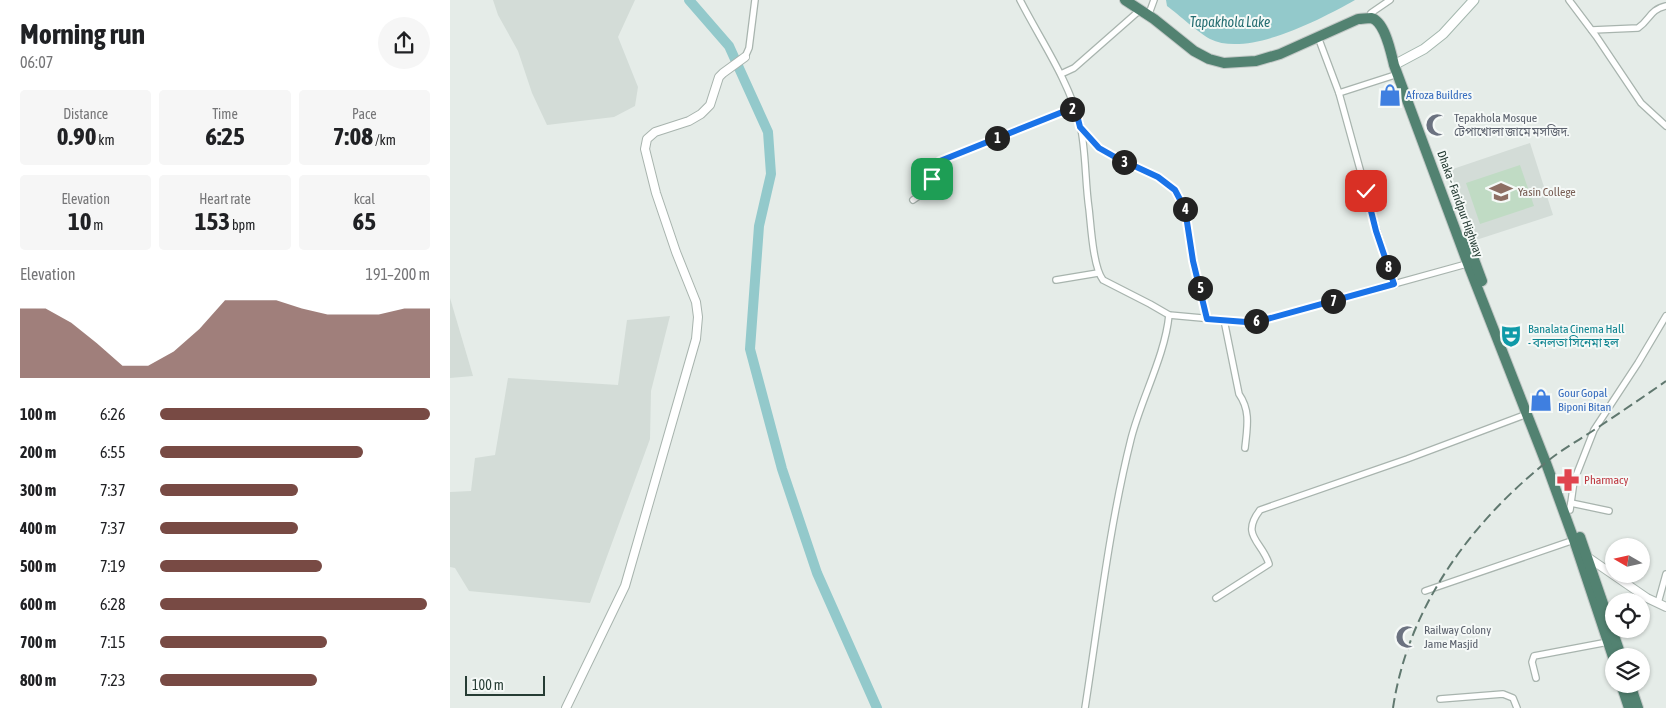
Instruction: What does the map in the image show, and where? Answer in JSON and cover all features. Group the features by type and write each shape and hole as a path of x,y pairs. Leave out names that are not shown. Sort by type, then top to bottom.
{"highway":[{"name":"Dhaka - Faridpur Highway","path":"1125,0 1150,11 1196,47 1211,55 1225,59 1256,59 1344,19 1371,13 1382,18 1390,34 1397,67"},
{"name":"Dhaka - Faridpur Highway","path":"1137,6 1194,50 1209,59 1224,63 1280,54 1358,19 1373,19 1378,22 1386,36 1428,144 1574,540 1583,556 1614,648"},
{"name":"Dhaka - Faridpur Highway","path":"1492,317 1570,507 1608,642 1612,648"},
{"path":"1625,693 1630,708"},
{"path":"1633,693 1638,708"}],"main road":[{"path":"1397,67 1424,50 1443,34 1474,0"}],"street":[{"path":"566,708 625,586 696,339 698,317 696,302 676,252 656,193 645,149 647,139 655,132 689,121 701,114 710,105 717,82 723,73 746,57 749,48 755,0"},
{"path":"1020,0 1061,74 1075,107 1080,127 1087,198 1098,272 1103,280 1169,315 1260,321 1471,262"},
{"path":"1150,11 1154,0"},
{"path":"1371,13 1390,0"},
{"path":"1570,0 1641,103 1666,126"},
{"path":"1061,74 1074,68 1137,6"},
{"path":"1592,30 1638,28 1655,8 1666,6"},
{"path":"1318,37 1339,93 1376,231 1394,284"},
{"path":"1339,93 1397,67"},
{"path":"913,200 926,191 940,161 1075,107"},
{"path":"1080,127 1099,148 1158,177 1175,190 1185,209 1193,261 1207,319"},
{"path":"1056,280 1098,272"},
{"path":"1085,708 1119,496 1131,438 1161,348 1169,315"},
{"path":"1609,510 1570,507 1574,481 1594,430 1666,316"},
{"path":"1224,320 1239,394 1246,404 1245,448"},
{"path":"1216,598 1269,564 1252,535 1253,519 1260,510 1407,460 1527,414"},
{"path":"1425,591 1574,540"},
{"path":"1583,556 1666,607"},
{"path":"1658,603 1666,574"},
{"path":"1536,678 1532,662 1534,656 1608,642"},
{"path":"1440,699 1503,694 1513,698 1517,708"}],"shaded area":[{"path":"493,0 635,0 618,37 638,87 635,106 614,117 547,125 532,93 518,51 498,15"},
{"name":"Yasin College","path":"1530,143 1553,215 1473,241 1450,170"},
{"path":"450,298 473,376 450,378"},
{"path":"670,316 651,391 650,439 590,603 469,591 455,568 450,567 450,492 471,491 475,458 495,455 508,378 618,385 627,320"}],"green space":[{"path":"1520,165 1534,206 1480,224 1466,183"}],"water":[{"name":"Tapakhola Lake","path":"1166,0 1355,0 1323,17 1284,34 1244,44 1226,44 1210,39 1195,28 1167,6"}],"waterway":[{"path":"689,0 729,46 768,132 771,174 759,226 750,349 782,469 817,573 877,708"}],"railway":[{"path":"1393,708 1401,671 1413,635 1428,601 1447,569 1469,539 1521,484 1549,460 1666,381"}],"place":[{"name":"Afroza Buildres","path":"1390,95"},
{"name":"Tepakhola Mosque টেপাখোলা জামে মসজিদ.","path":"1437,125"},
{"name":"Yasin College","path":"1501,192"},
{"name":"Banalata Cinema Hall - বনলতা সিনেমা হল","path":"1511,336"},
{"name":"Gour Gopal Biponi Bitan","path":"1541,400"},
{"name":"Pharmacy","path":"1568,480"},
{"name":"Railway Colony Jame Masjid","path":"1407,637"}],"route":[{"path":"932,179 940,161 1075,107 1080,127 1099,148 1158,177 1175,190 1185,209 1188,236 1207,319 1246,322 1260,321 1394,284 1376,231 1366,191"}]}
